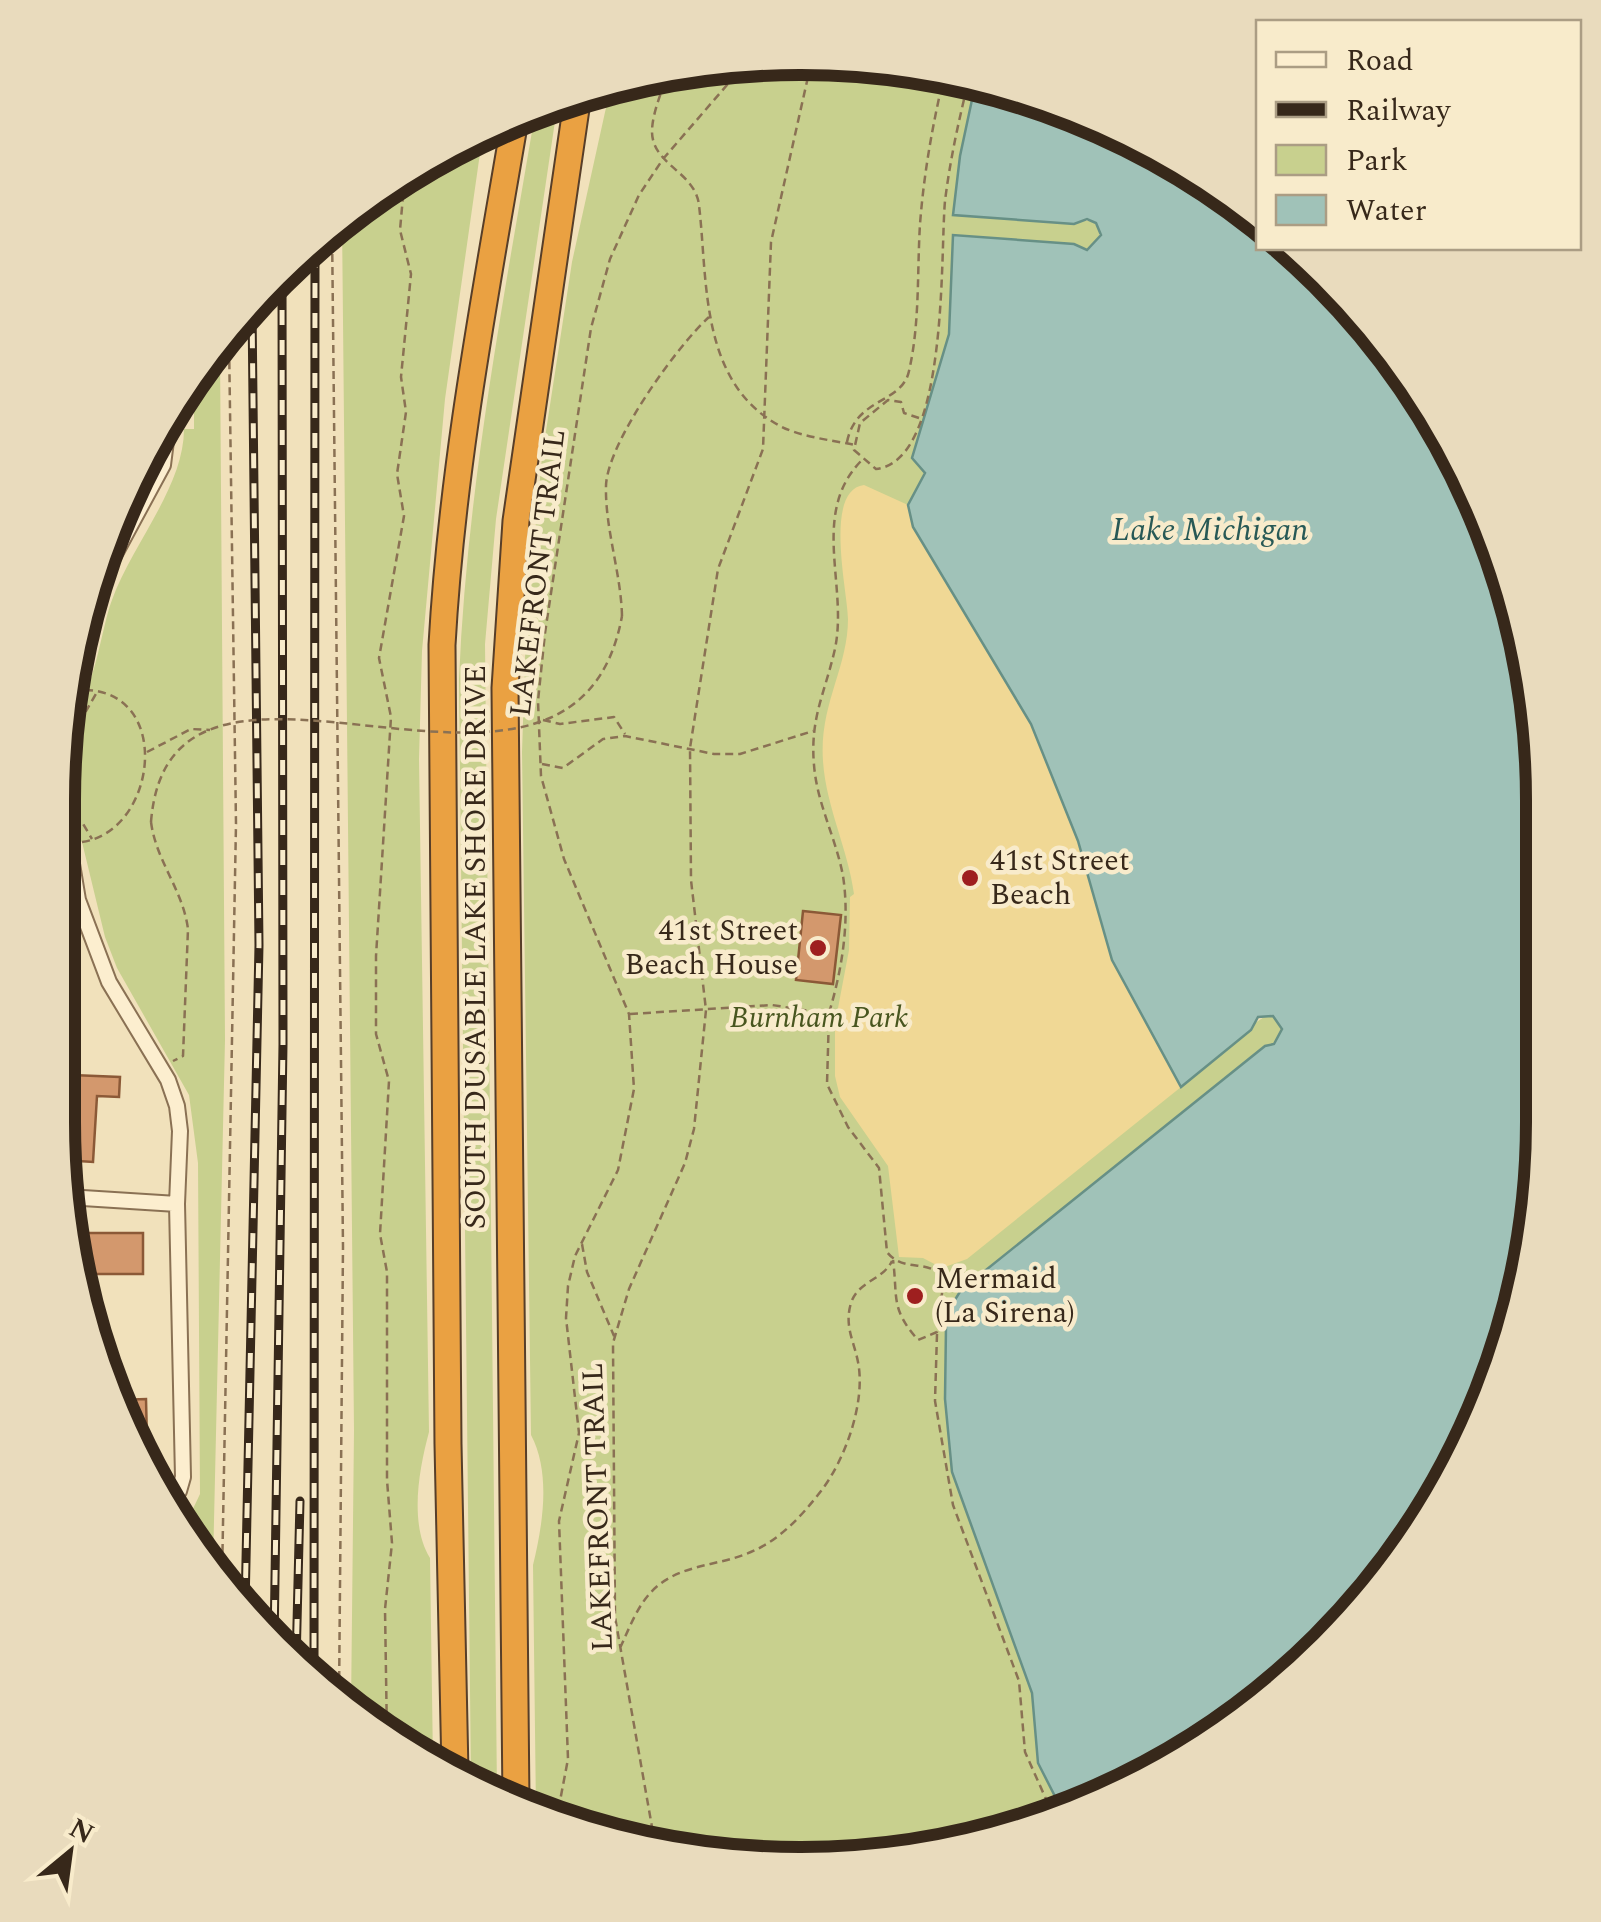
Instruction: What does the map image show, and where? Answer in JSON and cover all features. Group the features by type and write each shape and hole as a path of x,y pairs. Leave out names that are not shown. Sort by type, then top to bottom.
{"highway":[{"name":"SOUTH DUSABLE LAKE SHORE DRIVE","path":"516,1789 504,688 516,521 577,111"},
{"name":"SOUTH DUSABLE LAKE SHORE DRIVE","path":"455,1759 442,645 447,563 468,398 512,135"}],"street":[{"path":"128,529 163,465 165,452"},
{"path":"75,882 109,982 168,1080 176,1106 180,1131 176,1204 182,1477 177,1493"},
{"path":"79,1198 176,1204"}],"path":[{"name":"LAKEFRONT TRAIL","path":"653,1832 620,1648 614,1590 614,1337 629,1289 685,1163 694,1129 706,1010 691,880 690,748 718,569 759,468 768,417 770,242 808,75"},
{"name":"LAKEFRONT TRAIL","path":"559,1805 568,1759 559,1521 579,1434 566,1318 568,1286 582,1241 618,1170 627,1141 634,1088 629,1014 564,858 540,764 538,700 590,328 623,226 663,160 733,79"},
{"path":"664,88 652,127 654,144 663,160 694,188 699,203 701,268 710,317 730,374 768,417 792,430 854,445"},
{"path":"847,444 854,420 882,396 898,392 908,376 916,335 923,192 942,89"},
{"path":"919,418 904,413 901,402 888,400 860,422 854,445 861,461 876,469 891,468 901,460 919,418 938,350 945,200 966,95"},
{"path":"387,1718 386,1609 392,1543 386,1480 387,1272 380,1234 389,1081 376,1034 376,956 391,717 379,658 404,516 397,474 406,412 401,376 411,274 400,230 403,194"},
{"path":"332,247 344,1247 339,1681"},
{"path":"146,752 190,729 210,730 288,718 420,734 476,735 543,720 594,686 612,655 622,616 607,476 635,419 686,342 710,317"},
{"path":"222,1559 236,824 229,354"},
{"path":"861,461 846,482 835,511 836,633 816,705 813,732 815,782 843,878 846,918 838,982 829,1014 826,1084 848,1128 879,1168 885,1200 884,1237 893,1260 892,1290 899,1318 918,1340 937,1332"},
{"path":"82,842 112,831 126,815 141,782 146,752 129,704 113,692 86,690"},
{"path":"80,715 98,690"},
{"path":"543,720 560,724 614,717 625,736"},
{"path":"183,1056 187,919 180,892 154,842 151,822 158,784 167,765 180,749 210,730"},
{"path":"540,764 562,768 603,739 625,736 714,754 740,754 813,732"},
{"path":"75,818 93,840"},
{"path":"629,1014 772,1005 829,1014"},
{"path":"582,1241 587,1272 614,1337"},
{"path":"893,1260 928,1267 944,1278 937,1332 935,1401 953,1504 1019,1680 1026,1752 1048,1803"},
{"path":"620,1648 642,1603 658,1586 676,1573 746,1554 772,1542 824,1487 855,1417 861,1391 848,1330 852,1299 864,1283 888,1269 893,1260"}],"green space":[{"name":"Burnham Park","path":"800,75 895,81 973,96 960,156 1078,221 1092,221 1099,227 1099,239 1087,250 953,236 949,334 912,458 924,467 923,483 908,505 1252,1025 1267,1015 1278,1019 1282,1029 1274,1044 1264,1046 952,1300 1032,1693 1038,1763 1057,1800 988,1822 895,1841 800,1847 753,1845 659,1833 536,1797 533,1565 540,1533 543,1482 531,1435 522,752 526,630 542,457 572,262 607,102 706,81 753,77"},
{"path":"555,118 496,519 485,644 497,1780 471,1767 459,679 478,464 533,126"},
{"path":"480,150 445,399 422,651 419,759 429,1432 419,1479 418,1513 430,1558 433,1747 351,1691 354,1430 342,239 397,197"},
{"path":"220,366 225,1040 213,1547 190,1514 200,1494 198,1163 189,1095 117,968 105,937 82,842 75,835 82,698 112,600 176,472 184,429 194,429 194,402"}],"sand":[{"name":"41st Street Beach","path":"864,485 908,505 924,547 970,617 1031,724 1078,841 1112,960 1181,1087 967,1259 942,1268 923,1258 899,1257 888,1166 840,1097 835,1076 835,1024 849,950 850,897 854,894 828,795 823,741 847,637 841,544 844,504 852,491"}],"water":[{"name":"Lake Michigan","path":"973,96 1078,130 1204,197 1256,236 1256,250 1273,250 1314,287 1404,397 1471,523 1512,659 1524,753 1524,1169 1512,1263 1471,1399 1404,1525 1314,1635 1204,1725 1121,1772 1057,1800 1038,1763 1032,1693 952,1472 945,1399 948,1311 961,1290 1265,1046 1274,1044 1282,1029 1273,1016 1258,1017 1251,1030 1181,1087 1112,960 1078,841 1031,724 913,527 908,505 925,473 912,458 949,334 953,235 1074,244 1087,250 1101,235 1096,223 1087,219 1074,224 953,215"}],"building":[{"name":"41st Street Beach House","path":"803,911 841,915 833,984 796,980"},
{"path":"75,1075 120,1077 119,1097 97,1096 93,1162 77,1161"},
{"path":"86,1233 143,1233 143,1274 92,1274"},
{"path":"146,1399 147,1435 130,1400"}],"railway":[{"path":"314,1660 315,261"},
{"path":"274,1621 283,1044 282,292"},
{"path":"245,1588 259,945 252,325"},
{"path":"296,1644 300,1501"}],"place":[{"name":"41st Street Beach","path":"970,878"},
{"name":"41st Street Beach House","path":"818,948"},
{"name":"Mermaid (La Sirena)","path":"915,1296"}]}
